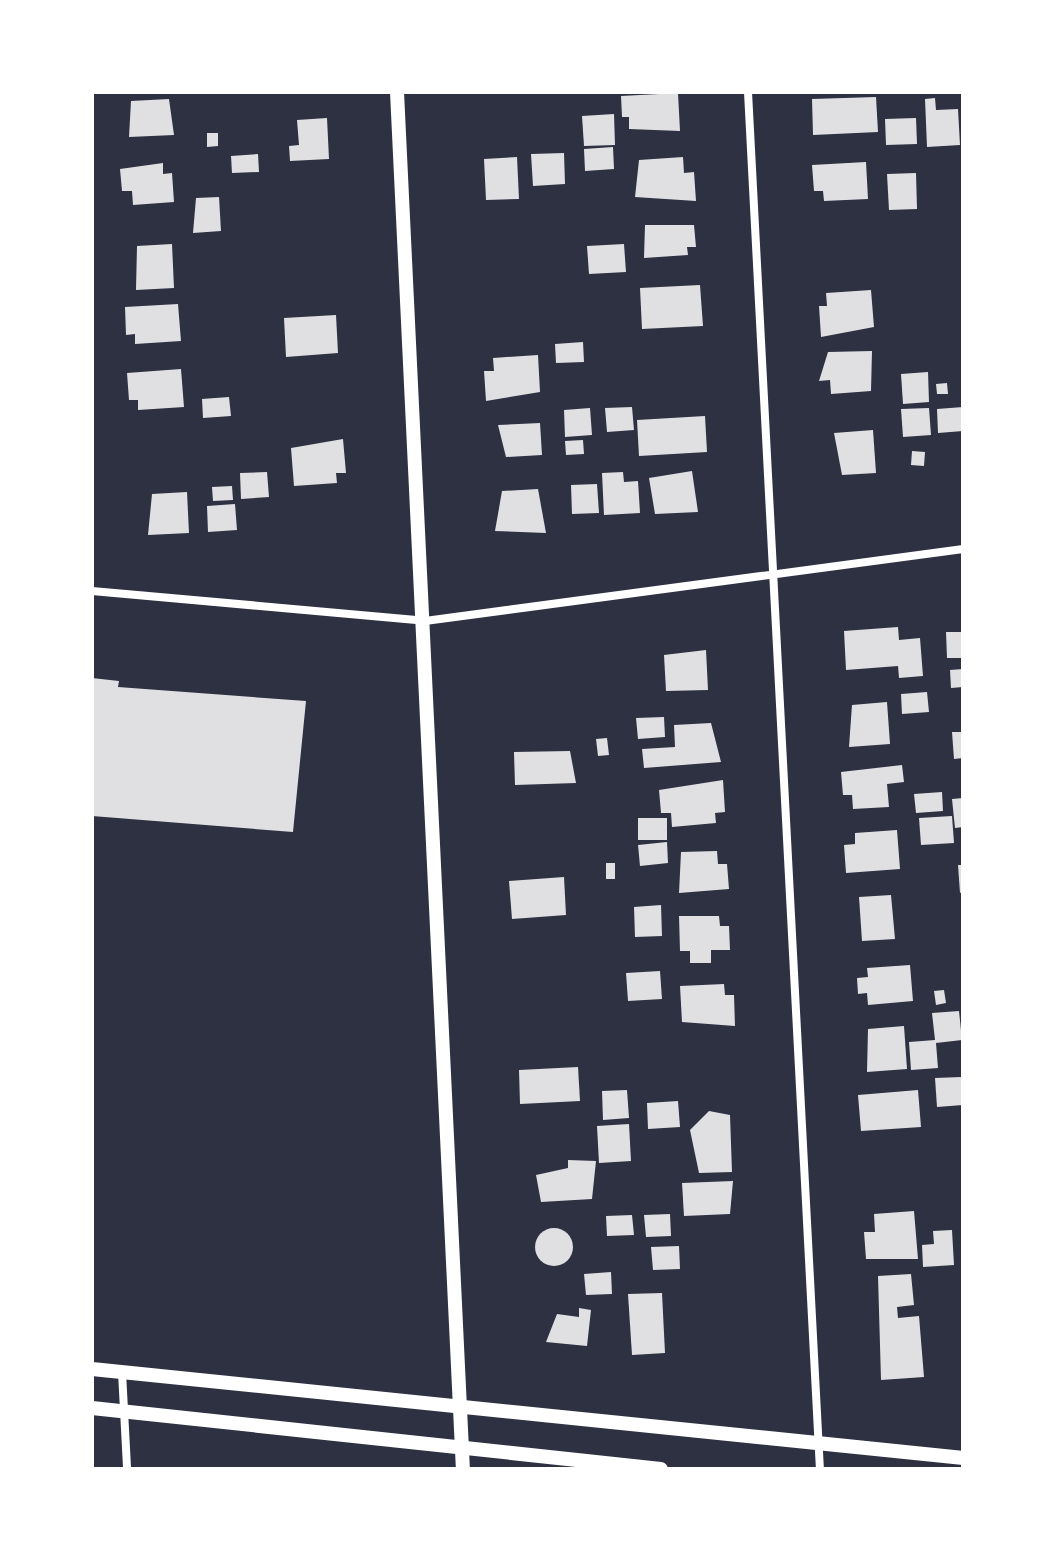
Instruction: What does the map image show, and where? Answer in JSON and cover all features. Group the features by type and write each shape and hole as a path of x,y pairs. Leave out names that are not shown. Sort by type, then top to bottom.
{"street":[{"path":"397,92 425,621 463,1469"},
{"path":"748,92 820,1469"},
{"path":"92,591 425,621 963,549"},
{"path":"92,1369 963,1458"},
{"path":"122,1372 127,1469"},
{"path":"92,1408 661,1469"}],"building":[{"path":"678,93 680,131 629,129 629,117 622,117 621,96"},
{"path":"876,97 878,132 813,135 812,99"},
{"path":"935,98 936,110 958,109 960,145 927,147 925,99"},
{"path":"169,99 174,135 129,137 131,101"},
{"path":"614,114 615,145 584,146 582,116"},
{"path":"327,118 329,159 290,161 289,146 299,145 297,120"},
{"path":"916,118 917,144 886,145 885,119"},
{"path":"207,133 218,133 218,146 207,147"},
{"path":"613,147 614,169 585,171 584,149"},
{"path":"564,153 565,184 533,186 531,154"},
{"path":"258,154 259,172 232,173 231,156"},
{"path":"517,157 519,199 486,200 484,159"},
{"path":"683,157 684,173 694,172 696,201 635,197 639,160"},
{"path":"866,162 868,199 824,201 823,191 814,191 812,165"},
{"path":"163,163 163,174 172,173 174,202 133,205 132,191 122,191 120,169"},
{"path":"916,173 917,209 889,210 887,174"},
{"path":"219,197 221,231 193,233 196,198"},
{"path":"645,225 694,225 696,247 687,247 688,255 644,258"},
{"path":"172,244 174,288 136,290 137,246"},
{"path":"624,244 626,272 589,274 587,246"},
{"path":"700,285 703,326 642,329 640,288"},
{"path":"871,290 874,327 821,337 819,306 827,306 826,293"},
{"path":"178,304 181,341 135,344 135,334 126,335 125,307"},
{"path":"336,315 338,353 286,357 284,318"},
{"path":"583,342 584,362 556,363 555,344"},
{"path":"872,351 871,391 831,394 830,380 819,381 828,352"},
{"path":"538,355 540,392 486,401 484,371 494,371 493,358"},
{"path":"181,369 184,407 138,410 138,400 129,400 127,373"},
{"path":"928,372 929,402 903,404 901,374"},
{"path":"947,383 948,394 937,394 936,384"},
{"path":"229,397 231,416 203,418 202,399"},
{"path":"632,407 634,430 607,432 605,408"},
{"path":"963,407 963,431 938,433 937,409"},
{"path":"590,408 592,435 565,437 564,410"},
{"path":"929,408 931,435 903,437 901,409"},
{"path":"705,416 707,452 639,456 637,420"},
{"path":"540,423 542,455 506,457 498,425"},
{"path":"873,430 876,473 842,475 834,433"},
{"path":"343,439 346,473 336,473 337,483 294,486 291,448"},
{"path":"583,440 584,454 566,455 565,441"},
{"path":"912,451 925,452 924,466 911,465"},
{"path":"692,471 698,512 655,514 649,478"},
{"path":"267,472 269,497 241,499 240,473"},
{"path":"623,472 624,482 638,481 640,513 604,515 602,473"},
{"path":"597,484 599,513 572,514 571,485"},
{"path":"232,486 233,500 213,501 212,487"},
{"path":"538,489 546,533 495,531 502,491"},
{"path":"187,492 189,533 148,535 152,494"},
{"path":"235,504 237,530 208,532 207,506"},
{"path":"898,627 899,640 920,638 923,676 899,678 898,666 846,670 844,631"},
{"path":"946,632 963,632 963,658 947,658"},
{"path":"706,650 708,690 666,691 664,655"},
{"path":"963,669 963,687 951,688 950,670"},
{"path":"92,678 119,681 118,687 306,701 293,832 92,816"},
{"path":"927,692 929,712 902,714 901,694"},
{"path":"887,702 890,744 849,747 852,705"},
{"path":"664,717 665,737 638,739 636,718"},
{"path":"711,723 721,762 644,768 642,749 675,747 674,725"},
{"path":"952,732 963,732 963,758 954,759"},
{"path":"607,738 609,755 598,756 596,739"},
{"path":"570,751 576,783 515,785 514,752"},
{"path":"902,765 904,782 887,784 889,807 853,809 852,795 843,795 841,772"},
{"path":"723,780 725,812 715,813 716,823 672,827 671,813 661,813 659,790"},
{"path":"942,792 943,811 916,813 914,794"},
{"path":"963,798 963,827 955,828 952,799"},
{"path":"952,816 954,843 921,845 919,818"},
{"path":"638,818 667,818 667,840 638,840"},
{"path":"897,830 900,869 846,873 844,845 855,844 855,833"},
{"path":"667,842 668,863 640,866 638,845"},
{"path":"717,851 718,864 727,864 729,889 679,893 681,852"},
{"path":"606,863 615,863 615,879 606,879"},
{"path":"958,865 963,865 963,892 960,893"},
{"path":"564,877 566,915 512,919 509,881"},
{"path":"891,895 895,939 862,941 859,897"},
{"path":"661,905 662,936 635,937 634,907"},
{"path":"679,916 719,916 720,926 729,926 730,950 711,950 711,963 690,963 690,951 680,951"},
{"path":"910,965 913,1001 868,1005 867,993 858,994 857,978 868,977 867,968"},
{"path":"660,971 662,999 628,1001 626,973"},
{"path":"724,984 725,995 734,995 735,1026 682,1022 680,986"},
{"path":"944,990 946,1003 936,1005 934,991"},
{"path":"959,1011 962,1040 936,1043 938,1068 911,1070 909,1042 935,1040 932,1013"},
{"path":"904,1026 907,1069 867,1072 868,1029"},
{"path":"578,1067 580,1101 520,1104 519,1070"},
{"path":"961,1077 963,1105 937,1107 935,1078"},
{"path":"627,1090 629,1118 603,1120 602,1091"},
{"path":"918,1090 921,1127 861,1131 858,1095"},
{"path":"678,1101 680,1127 648,1129 647,1103"},
{"path":"709,1111 730,1115 732,1172 699,1173 690,1130"},
{"path":"629,1124 631,1161 599,1163 597,1126"},
{"path":"568,1160 596,1161 592,1199 541,1202 536,1175 568,1168"},
{"path":"733,1181 730,1214 684,1216 682,1183"},
{"path":"914,1211 918,1259 866,1259 864,1232 875,1232 874,1214"},
{"path":"670,1214 671,1236 646,1237 644,1215"},
{"path":"632,1215 634,1235 607,1236 606,1216"},
{"path":"554,1228 568,1233 573,1247 568,1261 554,1266 540,1261 535,1247 540,1233"},
{"path":"952,1230 954,1265 923,1267 922,1245 934,1244 933,1231"},
{"path":"679,1246 680,1269 653,1270 651,1247"},
{"path":"611,1272 612,1294 586,1295 584,1274"},
{"path":"911,1274 914,1305 897,1307 898,1318 919,1316 924,1377 881,1380 878,1276"},
{"path":"662,1293 665,1353 632,1355 628,1294"},
{"path":"579,1308 591,1310 587,1346 546,1342 557,1314 579,1317"}]}
